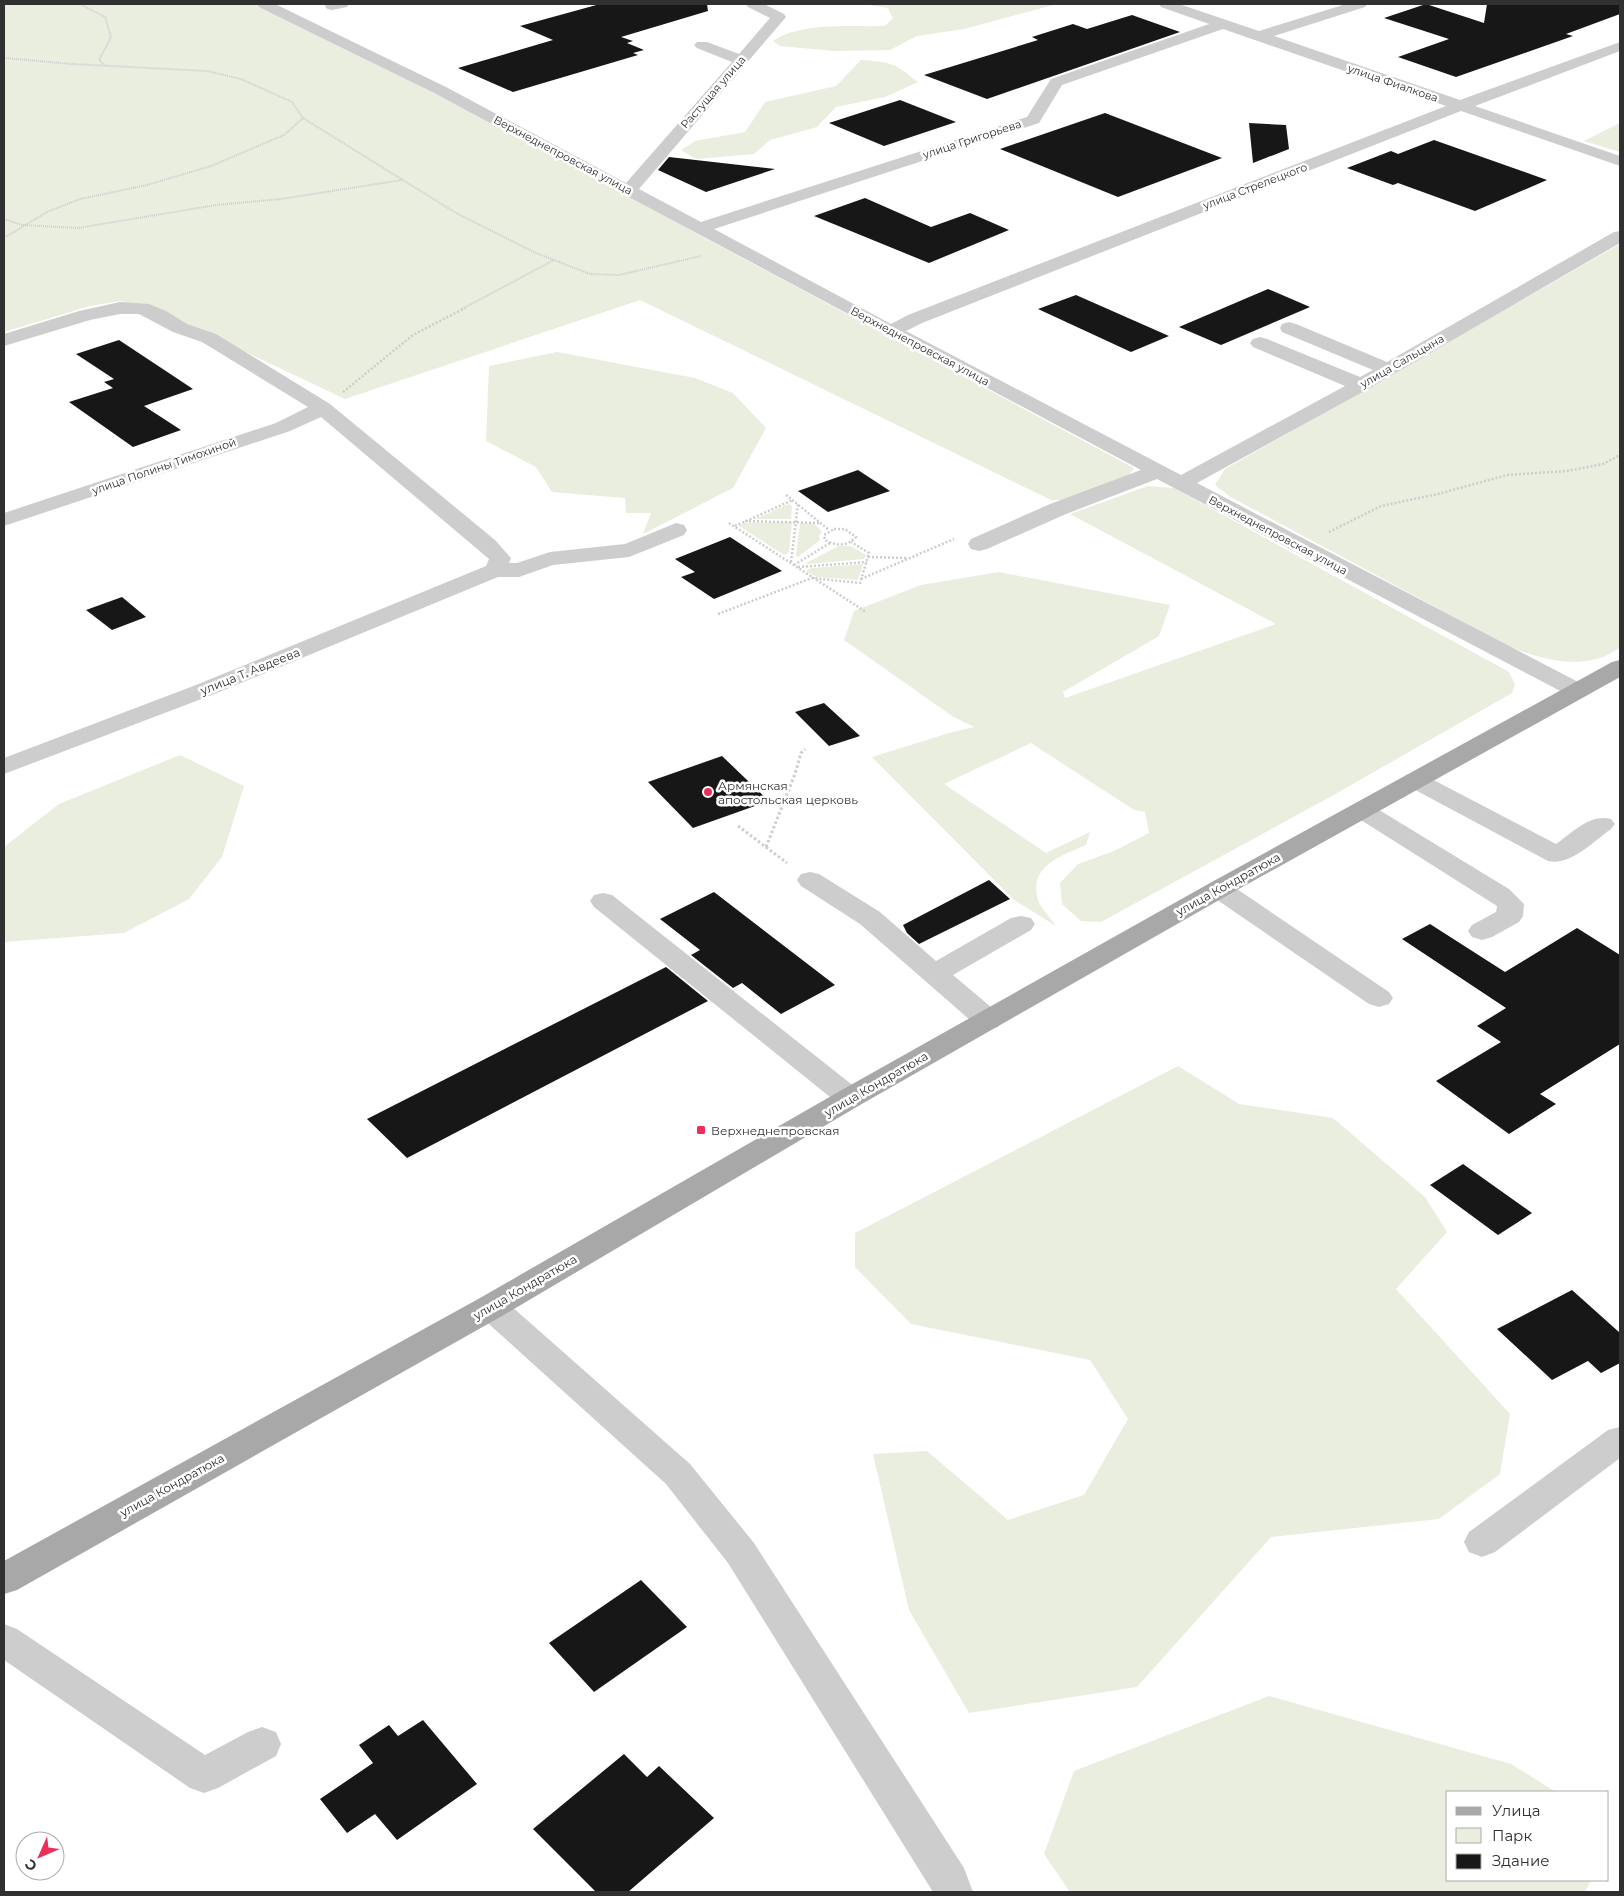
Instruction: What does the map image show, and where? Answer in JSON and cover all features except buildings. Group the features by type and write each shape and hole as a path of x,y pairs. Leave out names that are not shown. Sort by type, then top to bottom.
{"main road":[{"name":"улица Кондратюка","path":"4,1579 491,1307 850,1098 1219,889 1620,667"}],"street":[{"name":"Верхнеднепровская улица","path":"264,4 440,90 701,228 741,252 1182,482 1300,547 1576,690"},
{"name":"Растущая улица","path":"629,190 778,17 753,4"},
{"name":"улица Фиалкова","path":"1166,4 1620,161"},
{"path":"1260,36 1360,4"},
{"name":"улица Григорьева","path":"701,228 1033,120 1056,82 1223,24"},
{"path":"702,45 741,60"},
{"name":"улица Стрелецкого","path":"891,331 915,319 1460,106 1620,46"},
{"name":"улица Сальцына","path":"1182,482 1361,385 1620,236"},
{"path":"4,340 86,315 120,308 142,308 180,328 209,338 323,408 487,545 500,558 495,570 519,570 550,559 629,550 676,530"},
{"path":"1289,328 1388,369"},
{"path":"1260,343 1361,385"},
{"name":"улица Полины Тимохиной","path":"4,520 282,427 323,408"},
{"path":"979,544 1058,509 1159,471"},
{"name":"улица Т. Авдеева","path":"4,767 204,690 495,570"},
{"path":"1415,780 1557,855 1602,824"},
{"path":"1362,810 1500,895 1511,904 1509,916 1482,931"},
{"path":"810,880 870,918 988,1020"},
{"path":"1219,889 1379,998"},
{"path":"603,901 850,1098"},
{"path":"934,974 1021,924"},
{"path":"491,1307 678,1474 735,1545 950,1881 953,1892"},
{"path":"1482,1542 1620,1440"},
{"path":"4,1640 204,1776 262,1744"}],"path":[{"path":"80,4 105,17 111,37 99,60 105,65"},
{"path":"4,58 207,71 241,79 292,102 303,118 456,213 536,253 590,274 619,275 695,257 741,252"},
{"path":"4,238 22,225 47,212 80,200 147,185 210,166 284,136 303,118"},
{"path":"4,219 22,225 78,228 216,205 281,199 403,180"},
{"path":"323,408 413,335 554,260"},
{"path":"1300,547 1381,506 1438,494 1507,475 1568,471 1603,464 1620,455"},
{"path":"786,495 829,530"},
{"path":"735,526 793,500"},
{"path":"790,562 798,504"},
{"path":"746,521 821,523"},
{"path":"729,523 866,612"},
{"path":"845,529 853,532 856,538 851,542 842,544 830,543 823,537 825,532 829,530 845,529"},
{"path":"861,579 955,538"},
{"path":"718,614 815,578 860,583 869,553 851,542"},
{"path":"794,565 830,543"},
{"path":"868,557 909,558"},
{"path":"798,567 867,562"},
{"path":"766,847 795,774 801,753 805,749"},
{"path":"738,826 810,880"}],"green space":[{"path":"4,4 256,4 533,143 705,238 1134,468 1128,476 1067,500 1051,500 640,300 345,399 195,328 163,319 121,301 90,306 4,332"},
{"path":"863,4 1057,4 964,29 917,36 890,50 834,51 780,46 773,41 784,35 812,28 885,26 893,18 888,8"},
{"path":"861,60 892,65 918,82 885,97 836,107 817,127 770,140 754,154 696,159 681,150 695,141 745,132 765,102 836,86"},
{"path":"1620,123 1620,152 1584,141"},
{"path":"1620,244 1620,647 1618,649 1599,658 1574,662 1551,660 1508,646 1229,496 1215,485 1225,469"},
{"path":"557,352 695,378 733,393 766,428 733,488 643,534 651,513 626,513 625,498 552,492 536,467 486,441 489,366"},
{"path":"1148,486 1174,488 1509,672 1515,684 1512,693 1330,797 1101,922 1081,921 1062,904 1060,883 1078,864 1114,851 1149,833 1145,812 1134,810 1031,743 944,784 1046,853 1090,832 1086,845 1057,858 1042,871 1038,879 1036,888 1038,900 1041,907 1056,926 1013,899 872,757 974,727 952,716 844,640 854,611 921,585 999,572 1170,605 1159,636 1063,692 1065,698 1276,624 1070,514"},
{"path":"789,504 792,506 791,519 755,519"},
{"path":"792,522 789,552 784,555 739,526 745,523"},
{"path":"800,523 814,524 822,531 819,536 820,540 798,557 796,556"},
{"path":"839,546 851,546 866,555 864,559 806,563"},
{"path":"863,564 858,580 817,577 806,571 811,568"},
{"path":"180,755 244,786 222,857 189,899 124,933 4,942 4,847 59,804"},
{"path":"1178,1066 1239,1104 1333,1118 1425,1197 1447,1232 1396,1289 1510,1414 1500,1474 1439,1519 1271,1537 1137,1687 969,1713 909,1610 873,1454 927,1451 1008,1520 1084,1495 1128,1419 1090,1360 911,1324 855,1267 855,1233"},
{"path":"1269,1696 1511,1764 1554,1791 1446,1791 1446,1881 1590,1881 1585,1892 1070,1892 1044,1854 1074,1771"}],"place":[{"name":"Армянская апостольская церковь","path":"708,792"},
{"name":"Верхнеднепровская","path":"701,1130"}]}
